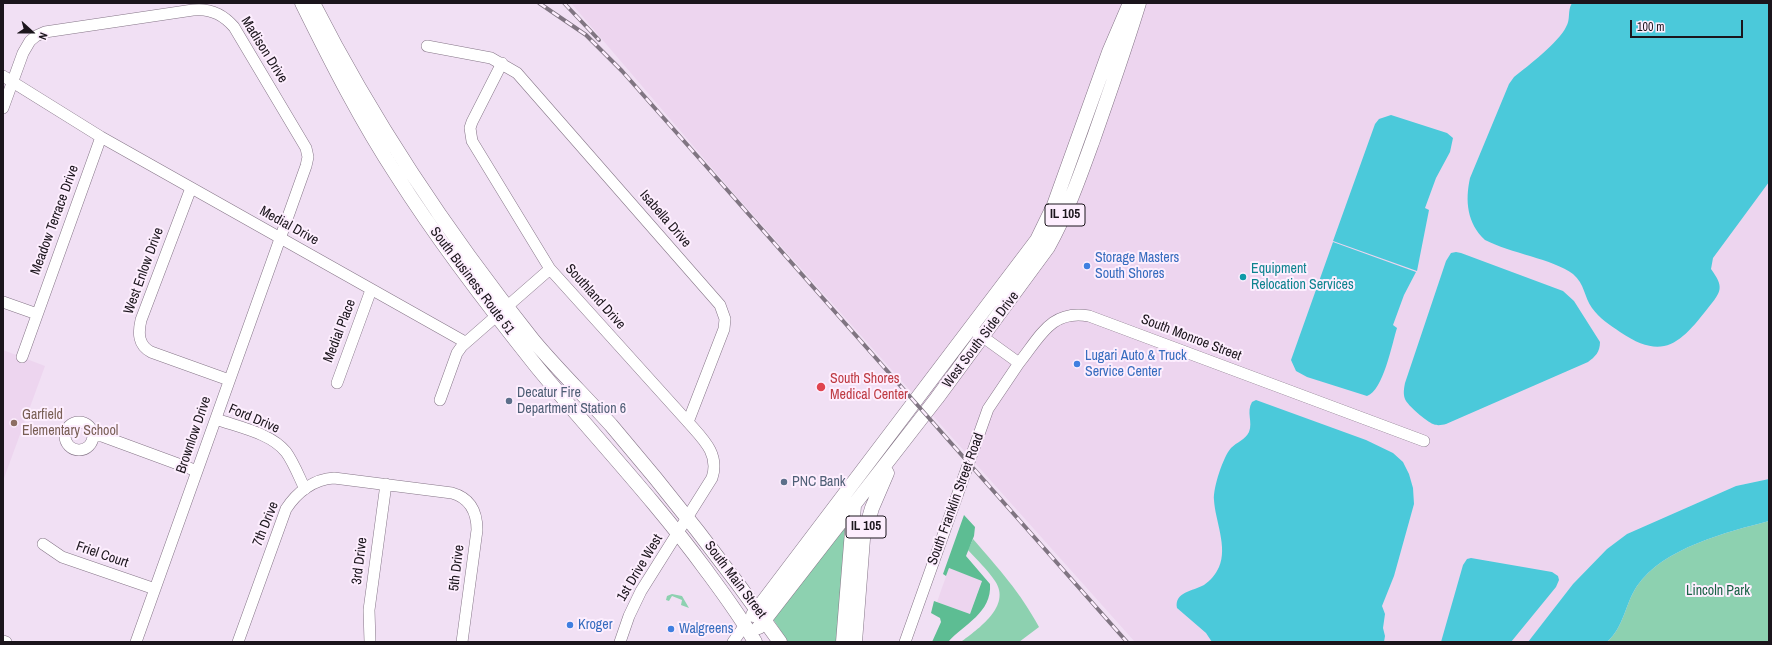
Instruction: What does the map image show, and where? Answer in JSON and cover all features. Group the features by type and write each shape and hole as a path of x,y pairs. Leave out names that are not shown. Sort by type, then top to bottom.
{"main road":[{"name":"South Business Route 51","path":"302,3 360,114 397,176 502,311 535,342 610,424 688,518"},
{"name":"South Business Route 51","path":"313,3 391,143 479,270 502,311 538,368 679,533"},
{"name":"West South Side Drive","path":"750,636 761,614 866,466 1031,250 1047,222 1109,52 1130,3"},
{"name":"West South Side Drive","path":"761,614 854,506 1030,274 1061,225 1123,55 1139,3"},
{"name":"IL 105","path":"856,642 862,548 868,520 887,472 918,423"},
{"name":"IL 105","path":"843,642 854,506 858,486 866,466"},
{"name":"South Main Street","path":"688,518 761,614 780,642"},
{"name":"South Main Street","path":"679,533 750,636"}],"street":[{"name":"Madison Drive","path":"3,108 7,79 33,38 45,32 197,10 212,11 222,15 236,31 306,148 306,166 280,238"},
{"name":"Isabella Drive","path":"426,46 492,58 502,63 522,79 716,300 723,310 725,319 724,329 688,422"},
{"name":"Southland Drive","path":"502,63 475,113 470,128 471,135 477,149 550,269 688,422 709,447 714,456 715,467 712,478 679,533"},
{"name":"Medial Drive","path":"7,79 101,137 465,342"},
{"name":"Meadow Terrace Drive","path":"22,357 101,137"},
{"name":"West Enlow Drive","path":"191,188 141,320 140,339 143,346 151,352 229,380"},
{"name":"Brownlow Drive","path":"136,642 280,238"},
{"path":"440,400 457,353 465,342 550,269"},
{"name":"Medial Place","path":"336,383 371,290"},
{"path":"3,302 37,314"},
{"name":"South Monroe Street","path":"1019,363 1052,322 1063,316 1080,314 1424,441"},
{"path":"971,328 1019,363"},
{"name":"South Franklin Street Road","path":"905,642 988,409 1019,363"},
{"name":"Ford Drive","path":"216,418 268,438 276,443 288,456 305,489"},
{"path":"93,436 102,436 197,471"},
{"name":"7th Drive","path":"238,642 286,509 293,499 305,489 323,480 334,478 452,493 466,500"},
{"name":"3rd Drive","path":"370,642 369,610 386,484"},
{"name":"5th Drive","path":"462,642 477,530 474,512 466,500"},
{"name":"1st Drive West","path":"620,642 628,616 641,591 679,533"},
{"name":"Friel Court","path":"43,544 62,557 155,589"},
{"path":"733,642 750,636"}],"shaded area":[{"path":"571,3 1769,3 1769,479 1736,486 1627,534 1607,549 1573,584 1528,642 1135,642 730,189"},
{"name":"Garfield Elementary School","path":"3,350 45,366 3,481"},
{"path":"949,568 982,580 970,614 937,602"}],"green space":[{"path":"964,515 975,527 974,536 966,556 990,584 987,603 976,617 948,642 932,642 941,622 940,618 931,613 934,601 970,614 982,581 949,568 946,576 943,574"},
{"path":"849,517 839,642 788,642 773,619"},
{"name":"Lincoln Park","path":"1769,521 1769,642 1607,642 1613,636 1621,622 1637,586 1648,573 1663,561 1697,543 1734,530"},
{"path":"973,539 1017,592 1039,627 1019,642 961,642 984,624 996,608 999,599 999,590 995,581 968,550"},
{"path":"672,594 682,596 689,608 681,605 682,600 672,596 669,601 666,600 667,596"}],"water":[{"path":"1572,3 1769,3 1769,182 1713,258 1711,269 1718,280 1720,289 1719,293 1698,321 1688,331 1679,339 1670,344 1659,347 1648,346 1635,341 1605,321 1589,304 1580,282 1573,274 1554,264 1506,249 1485,240 1474,226 1471,219 1468,203 1468,187 1470,178 1509,84 1514,77 1543,54 1557,40 1567,24"},
{"path":"1391,115 1447,133 1453,138 1450,152 1436,178 1425,208 1429,210 1417,271 1333,241 1375,124 1379,119"},
{"path":"1333,242 1416,272 1404,295 1393,325 1397,328 1390,355 1382,377 1378,386 1367,396 1307,377 1296,371 1291,360"},
{"path":"1456,252 1563,291 1574,301 1600,342 1600,346 1597,354 1588,362 1446,424 1436,425 1430,423 1409,405 1405,399 1404,389 1446,261 1451,253"},
{"path":"1256,400 1366,440 1393,453 1403,462 1409,474 1413,488 1414,504 1394,576 1382,606 1385,614 1383,628 1385,636 1384,642 1212,642 1206,633 1177,608 1178,598 1181,595 1204,585 1215,575 1219,567 1222,542 1215,508 1215,488 1222,465 1228,452 1249,432 1250,406 1252,402"},
{"path":"1769,479 1769,521 1734,530 1697,543 1663,561 1648,573 1637,586 1621,622 1613,636 1607,642 1528,642 1573,584 1607,549 1627,534 1736,486"},
{"path":"1471,558 1552,572 1558,576 1559,580 1556,587 1511,642 1441,642 1463,565 1467,559"}],"railway":[{"path":"539,3 586,35 622,71 1127,642"},
{"path":"564,3 599,40"}],"place":[{"name":"Storage Masters South Shores","path":"1087,266"},
{"name":"Equipment Relocation Services","path":"1243,277"},
{"name":"Lugari Auto & Truck Service Center","path":"1077,364"},
{"name":"South Shores Medical Center","path":"821,387"},
{"name":"Decatur Fire Department Station 6","path":"509,401"},
{"name":"Garfield Elementary School","path":"14,423"},
{"name":"PNC Bank","path":"784,482"},
{"name":"Kroger","path":"570,625"},
{"name":"Walgreens","path":"671,629"}]}
